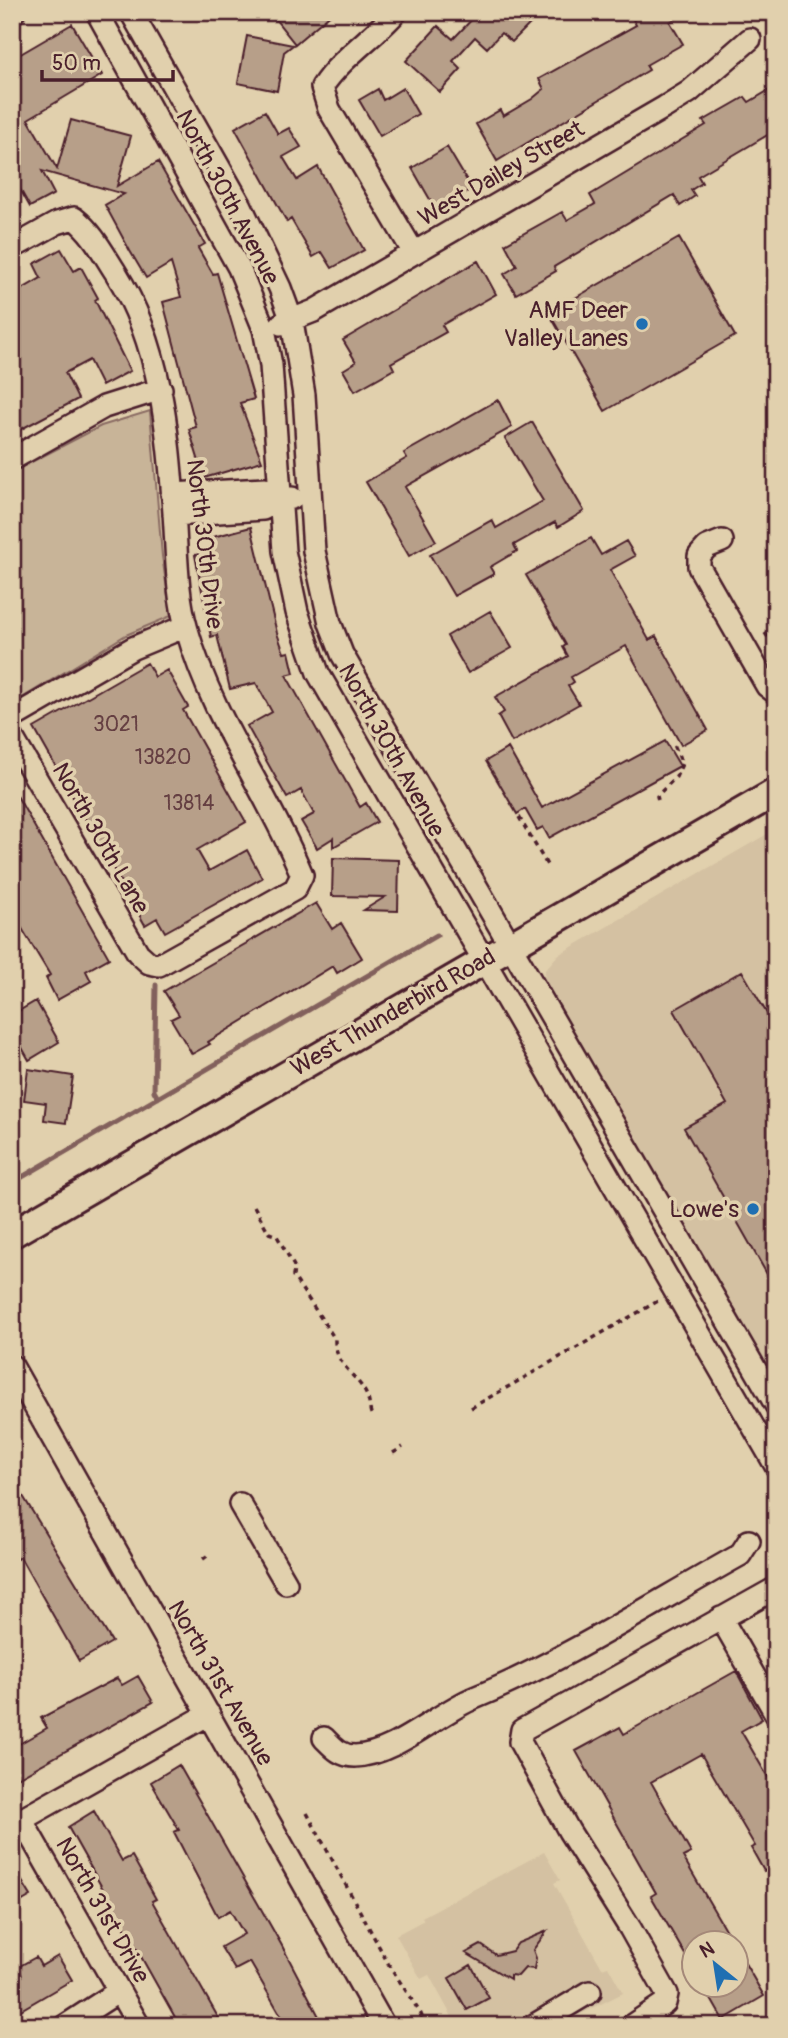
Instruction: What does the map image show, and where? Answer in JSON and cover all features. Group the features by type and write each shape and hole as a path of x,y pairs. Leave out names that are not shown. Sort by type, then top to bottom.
{"main road":[{"name":"West Thunderbird Road","path":"12,1234 776,792"}],"street":[{"name":"North 30th Avenue","path":"97,12 239,268 264,329 271,365 280,499 289,581 318,673 776,1466"},
{"name":"North 30th Avenue","path":"131,12 241,206 281,288 292,321 304,396 310,497 321,585 342,654 776,1405"},
{"path":"396,12 352,55 334,68 322,87 329,109 414,253"},
{"name":"West Dailey Street","path":"264,329 292,321 665,107 689,92 750,38"},
{"name":"North 30th Drive","path":"12,248 57,223 74,218 88,229 135,308 150,345 161,389 173,504 175,556 186,626 209,696 302,875 295,889 159,965 149,963"},
{"path":"12,459 104,407 161,389"},
{"path":"173,504 262,509 280,499 310,497"},
{"path":"722,541 707,547 699,556 699,567 767,686 776,693"},
{"path":"12,718 133,648 186,626"},
{"name":"North 30th Lane","path":"12,737 138,953 149,963"},
{"name":"North 31st Avenue","path":"12,1366 384,2026"},
{"path":"240,1504 286,1583"},
{"path":"324,1738 340,1754 355,1756 382,1749 474,1698 556,1661 740,1555 749,1541"},
{"path":"631,2026 665,2003 667,1994 630,1927 563,1820 520,1742 522,1730 776,1588"},
{"path":"721,1618 776,1713"},
{"path":"17,1822 209,1714"},
{"name":"North 31st Drive","path":"17,1822 139,2026"},
{"path":"65,2026 119,1991"},
{"path":"533,2026 590,1992"}],"path":[{"path":"765,633 776,649"},
{"path":"658,800 657,796 676,777 682,764 673,742"},
{"path":"519,817 547,865"},
{"path":"254,1206 269,1233 278,1236 294,1266 293,1276 310,1306 318,1309 330,1329 335,1339 335,1349 350,1376 359,1382 369,1399 372,1416"},
{"path":"471,1408 658,1301"},
{"path":"393,1453 403,1447"},
{"path":"307,1813 389,1965 421,2014 425,2026"}],"shaded area":[{"path":"150,411 162,556 171,616 126,635 12,704 12,472 101,426"},
{"path":"776,829 776,1387 547,990 544,979 545,970 558,955"},
{"path":"544,1852 560,1880 554,1883 602,1968 608,1966 623,1993 557,2026 457,2026 429,1975 421,1979 396,1935 424,1920 422,1917"}],"building":[{"path":"285,12 333,12 295,44 276,20"},
{"path":"479,12 518,12 530,24 512,42 501,33 487,48 475,37 453,61 461,69 440,92 406,61 438,26 453,39"},
{"path":"629,12 686,12 670,22 683,44 646,65 649,70 497,161 476,124 500,110 503,116 532,99 544,89 539,79 636,25"},
{"path":"72,24 102,75 28,119 57,169 71,120 131,136 117,186 158,162 205,244 198,248 213,274 217,273 254,399 240,403 262,461 204,478 189,429 196,427 163,302 181,297 171,263 146,278 130,251 105,205 124,194 42,171 54,194 30,207 17,184 12,187 12,59"},
{"path":"247,36 293,45 284,52 277,91 238,83"},
{"path":"776,86 776,130 698,176 702,183 691,190 695,196 680,206 674,195 554,267 556,271 516,294 504,274 517,266 505,244 562,212 567,220 595,204 590,195 706,125 703,121 745,97 749,102"},
{"path":"403,88 418,114 380,136 359,100 378,89 383,100"},
{"path":"265,111 278,134 289,128 301,147 283,157 297,180 318,167 364,250 332,268 322,252 313,257 291,219 287,222 235,128"},
{"path":"447,147 472,189 436,210 412,168"},
{"name":"AMF Deer Valley Lanes","path":"679,238 735,336 605,411 549,313"},
{"path":"61,249 74,271 81,267 98,298 95,300 130,371 102,386 89,360 65,373 78,399 12,434 12,295 41,278 34,264"},
{"path":"478,261 496,294 442,325 446,332 391,363 394,369 355,391 343,370 356,362 343,340"},
{"path":"498,400 512,427 405,487 436,541 409,556 366,482 407,458 404,453"},
{"path":"532,422 584,511 558,527 555,522 514,545 517,551 490,567 494,574 454,596 430,555 492,520 496,528 543,501 505,438"},
{"path":"251,527 277,633 284,653 289,652 294,673 286,675 360,807 366,803 377,822 333,847 333,838 317,848 301,821 314,814 301,790 287,798 247,726 272,712 256,683 230,689 217,635 211,637 195,555 213,551 209,538"},
{"path":"591,538 601,555 626,541 635,556 610,570 649,640 656,636 708,730 681,745 626,646 571,677 574,682 568,686 579,704 512,742 498,716 504,712 495,697 568,656 563,647 566,645 526,575"},
{"path":"490,611 512,648 468,673 447,636"},
{"path":"147,663 155,677 167,670 188,707 183,710 246,822 197,850 209,871 247,850 262,878 165,932 157,918 145,925 34,728"},
{"path":"665,741 680,766 549,838 543,827 537,830 525,809 517,814 486,761 508,748 542,808"},
{"path":"12,787 109,958 86,971 91,981 57,1000 46,978 50,975 12,912"},
{"path":"333,858 399,860 398,911 364,910 385,897 332,896"},
{"path":"316,903 332,929 341,923 362,958 337,973 333,966 192,1054 171,1019 179,1015 164,991"},
{"name":"Lowe's","path":"742,971 776,1029 776,1290 684,1128 727,1104 674,1010"},
{"path":"36,1001 59,1042 29,1060 12,1030 12,1015"},
{"path":"28,1069 73,1076 66,1123 44,1120 46,1103 24,1100"},
{"path":"12,1478 112,1642 79,1661 20,1557 17,1559 12,1551"},
{"path":"736,1671 762,1719 741,1731 776,1791 776,1868 764,1871 751,1848 755,1846 701,1754 651,1782 691,1853 683,1857 725,1930 680,1930 680,1946 651,1896 656,1893 576,1751 620,1727 624,1734"},
{"path":"138,1676 153,1702 12,1781 12,1748 47,1728 41,1718 117,1678 122,1685"},
{"path":"179,1765 281,1944 324,2026 287,2026 250,1962 235,1970 221,1947 244,1934 230,1910 218,1917 174,1832 179,1830 151,1782"},
{"path":"94,1811 122,1861 132,1856 156,1899 152,1901 223,2026 180,2026 68,1827"},
{"path":"12,1865 31,1896 12,1907"},
{"path":"547,1931 533,1950 536,1958 534,1969 525,1968 518,1976 510,1975 510,1979 466,1953 481,1945 496,1955 512,1951 518,1943"},
{"path":"58,1956 72,1980 12,2015 12,1982 22,1976 18,1967 36,1957 41,1966"},
{"path":"471,1965 489,1998 467,2010 449,1978"},
{"path":"750,1972 764,1996 723,2020 712,2000 750,2000"}],"waterway":[{"path":"12,1183 437,935"},
{"path":"156,985 154,1091 158,1098"}],"place":[{"name":"AMF Deer Valley Lanes","path":"642,324"},
{"name":"Lowe's","path":"753,1209"}]}
